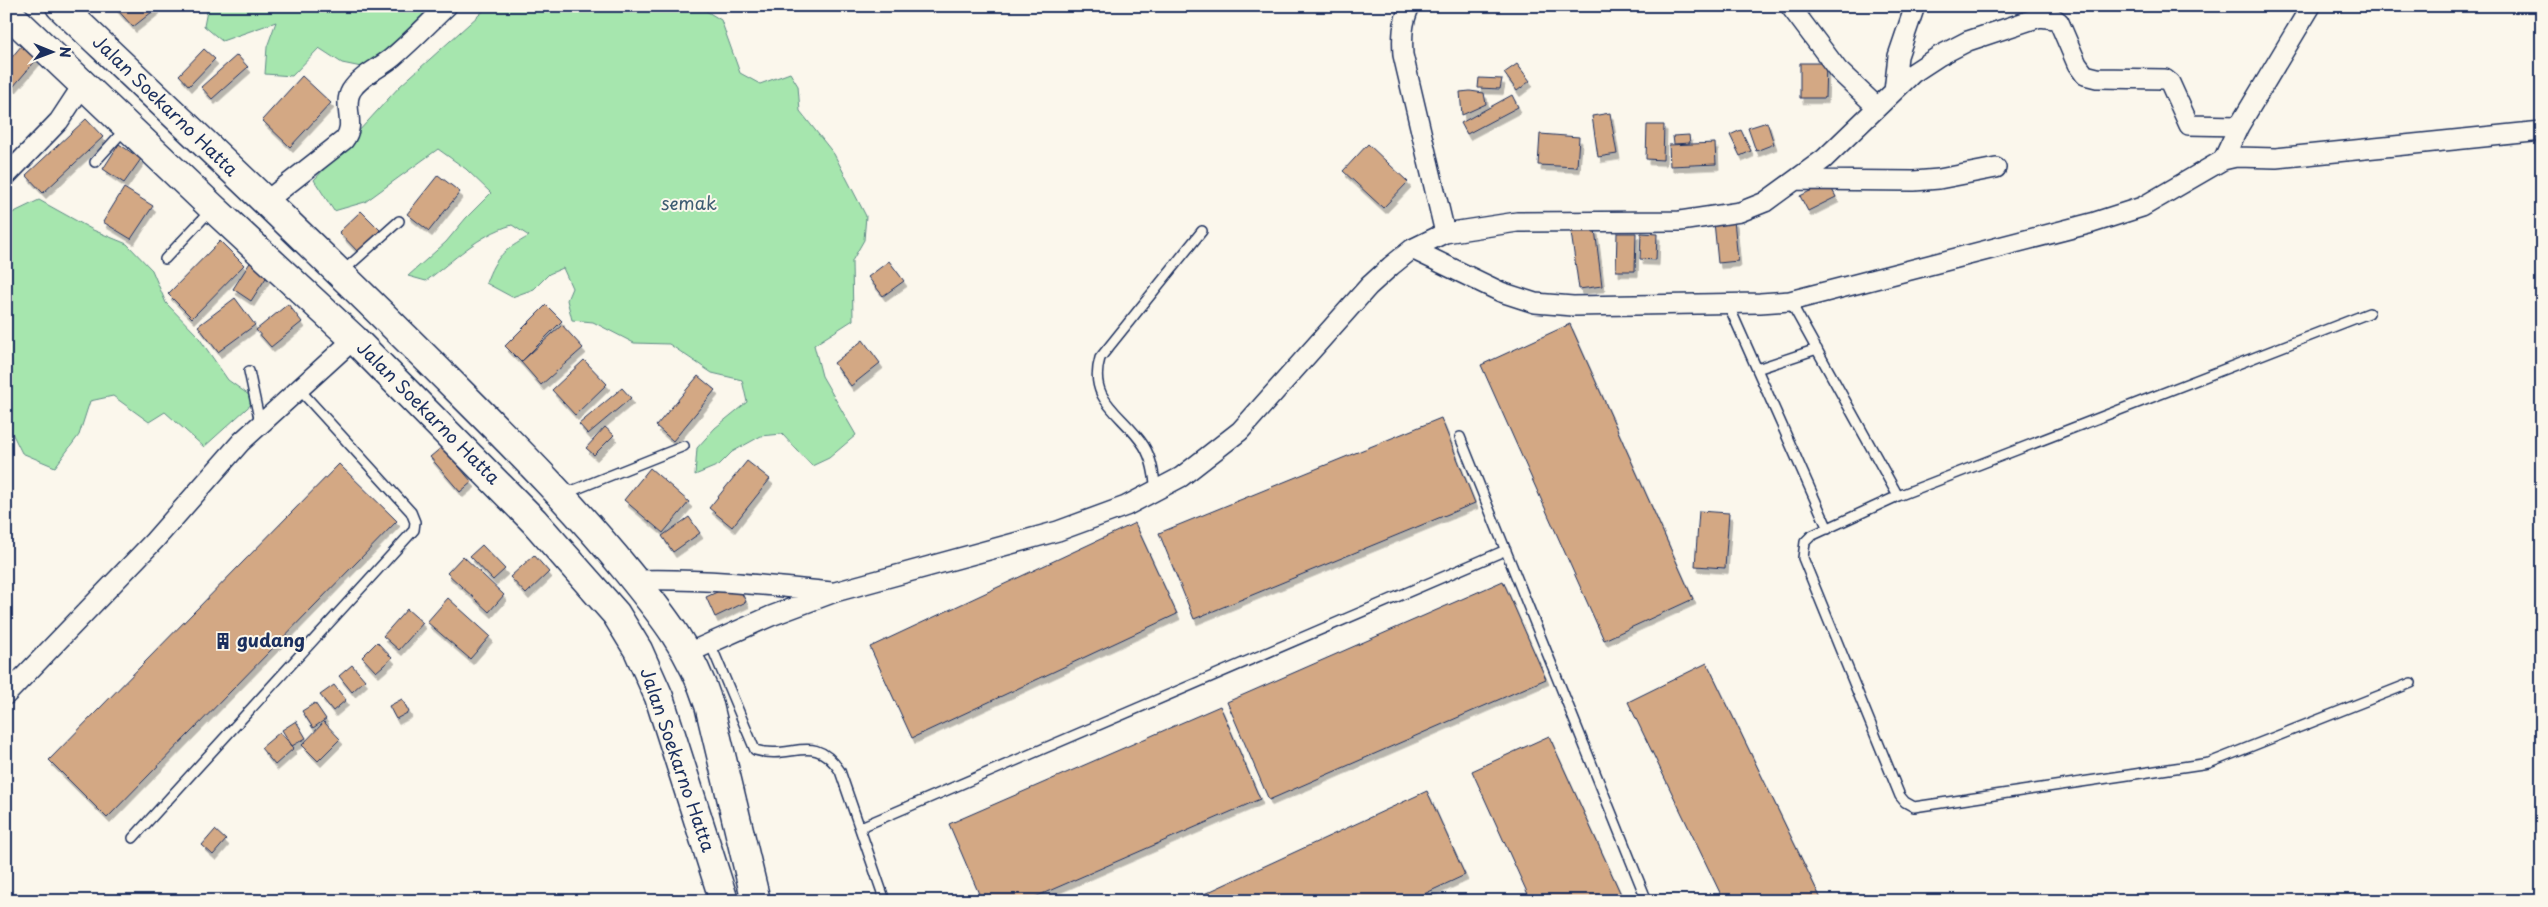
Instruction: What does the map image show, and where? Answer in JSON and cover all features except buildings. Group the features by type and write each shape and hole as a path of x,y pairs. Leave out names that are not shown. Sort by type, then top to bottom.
{"highway":[{"name":"Jalan Soekarno Hatta","path":"61,6 265,202 342,272 561,496 663,616 699,648 700,676 709,705 756,901"},
{"name":"Jalan Soekarno Hatta","path":"6,10 213,208 354,339 534,521 616,614 638,650 659,697 724,901"},
{"path":"131,129 161,102"}],"street":[{"path":"265,202 344,140 350,129 348,98 351,91 360,81 392,58 447,6"},
{"path":"1410,6 1406,14 1402,35 1403,55 1445,233"},
{"path":"1790,6 1838,70 1877,107"},
{"path":"1894,91 1898,56 1915,6"},
{"path":"2223,160 2239,126 2311,6"},
{"path":"699,648 771,616 835,592 1058,531 1126,506 1181,477 1240,431 1369,286 1412,249 1445,233 1517,222 1680,221 1740,212 1765,202 1796,180 1849,137 1913,73 1968,40 2040,17 2049,17 2060,22 2077,64 2085,75 2097,78 2165,79 2170,83 2189,125 2239,126"},
{"path":"6,176 59,121 84,83"},
{"path":"1412,249 1501,292 1535,303 1573,306 1728,304 1790,301 2092,222 2133,209 2223,160 2236,157 2276,158 2542,132"},
{"path":"1796,180 1914,181 1940,179 1996,168"},
{"path":"6,695 154,540 215,470 298,388 354,339"},
{"path":"634,580 684,578 726,580 835,592"}],"lane":[{"path":"95,162 131,129"},
{"path":"165,259 213,208"},
{"path":"342,272 399,221"},
{"path":"1156,490 1149,455 1142,443 1110,408 1100,393 1096,381 1096,370 1100,358 1202,231"},
{"path":"1790,301 1898,496"},
{"path":"1728,304 1828,529"},
{"path":"2369,313 1898,496 1805,542 1802,558 1900,796 1905,802 1914,807 1923,808 2209,764 2411,683"},
{"path":"1757,369 1817,349"},
{"path":"249,371 260,424"},
{"path":"134,838 414,530 415,522 411,512 298,388"},
{"path":"1460,437 1647,901"},
{"path":"561,496 684,446"},
{"path":"860,827 1506,550"},
{"path":"699,648 756,750 768,752 814,749 823,751 832,758 840,771 885,901"}],"green space":[{"path":"208,6 450,6 376,70 342,63 319,48 292,76 265,74 267,47 276,22 222,41 204,26"},
{"name":"semak","path":"489,6 698,6 721,20 740,73 760,84 790,73 798,86 800,111 834,154 866,216 864,240 852,261 853,320 814,345 822,376 856,435 829,458 812,466 782,434 761,436 732,452 719,465 695,475 697,448 715,428 747,402 742,380 712,373 669,344 634,343 593,322 572,320 567,300 572,288 563,268 549,274 534,289 512,297 486,283 497,260 513,246 529,236 512,225 500,229 477,242 426,281 408,276 446,242 466,218 491,193 466,169 438,149 365,202 334,211 314,180 400,86"},
{"path":"39,200 93,230 127,244 152,270 166,303 197,335 228,380 256,400 204,447 165,412 149,422 113,396 90,401 79,435 55,467 22,453 11,431 11,401 6,400 6,216"}],"place":[{"name":"gudang","path":"223,641"}]}
